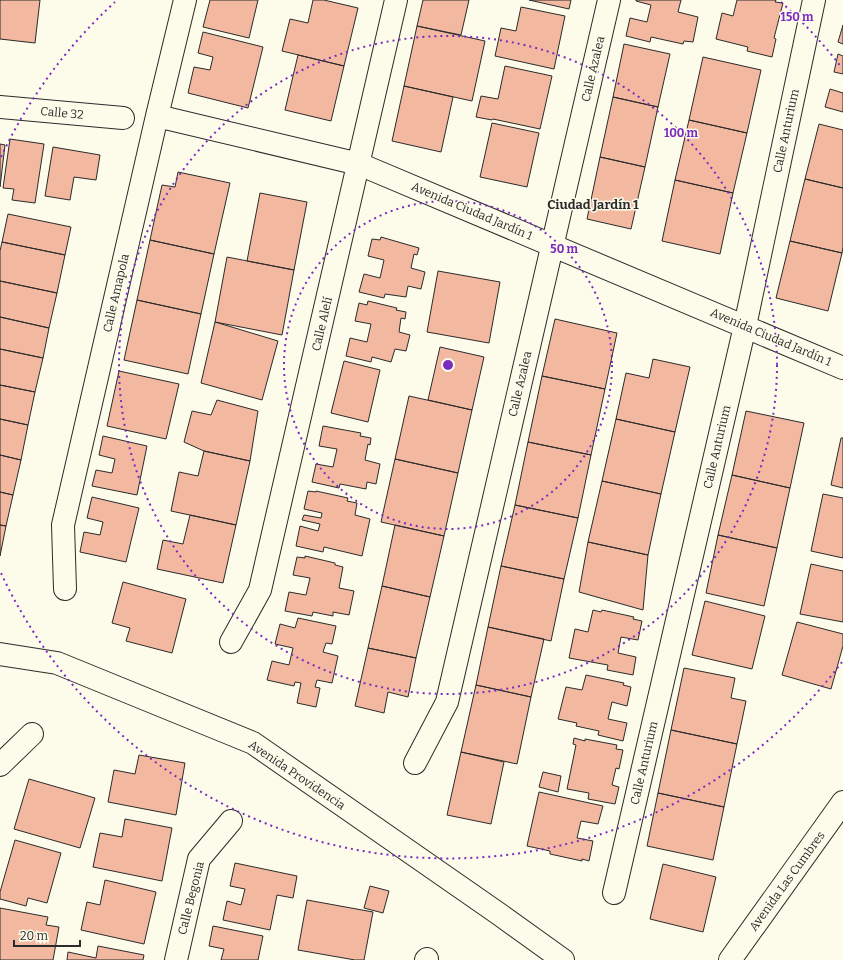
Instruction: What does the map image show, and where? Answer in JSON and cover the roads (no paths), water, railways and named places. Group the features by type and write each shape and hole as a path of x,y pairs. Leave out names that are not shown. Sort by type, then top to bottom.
{"street":[{"name":"Calle Amapola","path":"65,589 63,525 185,0"},
{"name":"Calle Alelí","path":"231,642 260,590 396,0"},
{"name":"Calle Azalea","path":"415,762 447,702 609,0"},
{"name":"Calle Anturium","path":"614,893 745,326 814,0"},
{"name":"Calle 32","path":"0,107 123,118"},
{"name":"Avenida Ciudad Jardín 1","path":"157,116 359,164 843,368"},
{"name":"Avenida Providencia","path":"0,654 57,663 253,743 563,960"},
{"path":"0,765 32,734"},
{"name":"Avenida Las Cumbres","path":"730,960 843,802"},
{"name":"Calle Begonia","path":"176,960 199,859 231,822"}],"district":[{"name":"Ciudad Jardín 1","path":"593,204"}]}
